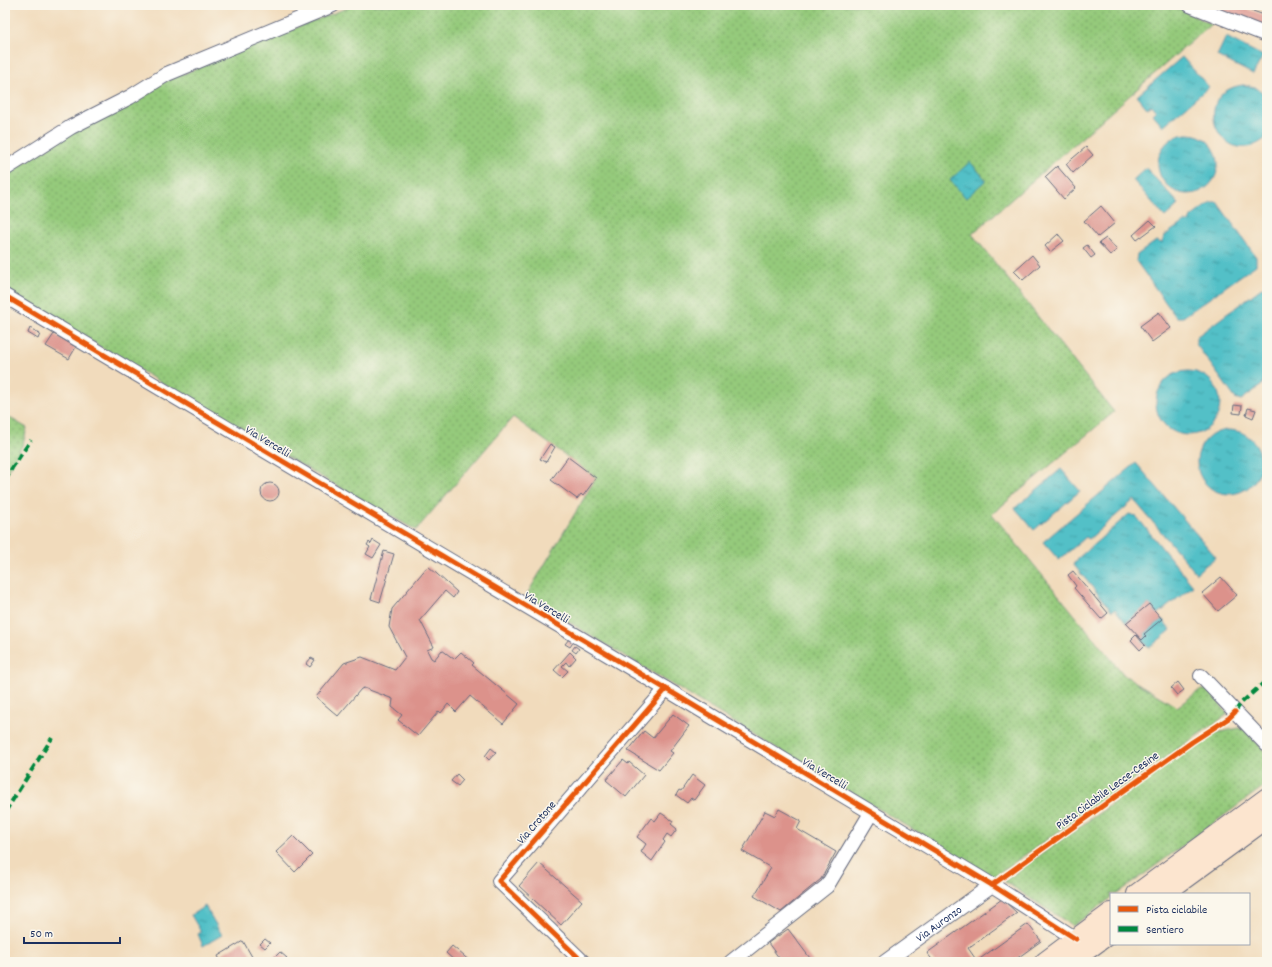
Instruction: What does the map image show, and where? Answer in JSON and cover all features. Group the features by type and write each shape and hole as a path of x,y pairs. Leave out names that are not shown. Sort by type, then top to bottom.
{"main road":[{"path":"1138,893 1267,798"},
{"path":"1164,893 1267,818"},
{"path":"1045,962 1110,914"},
{"path":"1070,962 1110,933"}],"street":[{"path":"5,169 71,127 130,97 167,74 333,5"},
{"path":"1190,5 1267,35"},
{"name":"Via Vercelli","path":"5,296 666,689 992,885 1076,939"},
{"path":"1201,676 1267,745"},
{"name":"Via Crotone","path":"583,962 499,881 666,689"},
{"path":"731,962 827,886 871,813"},
{"name":"Via Auronzo","path":"885,962 992,885"}],"green space":[{"path":"355,5 1172,5 1211,24 972,234 1114,412 992,514 1124,675 1177,707 1200,690 1209,690 1228,714 993,877 526,596 596,478 513,417 416,530 332,483 5,291 5,175 73,131 168,80"},
{"path":"5,415 27,428 23,444 5,475"},
{"path":"1239,728 1245,730 1267,753 1267,784 1118,893 1110,893 1110,899 1073,926 1004,881 1193,746 1215,733"}],"water":[{"path":"1226,37 1263,56 1253,74 1217,56"},
{"path":"1182,57 1209,87 1163,126 1153,114 1156,111 1151,105 1147,108 1137,96"},
{"path":"1243,85 1255,87 1267,96 1267,137 1251,146 1236,146 1225,140 1217,129 1214,115 1216,102 1226,91"},
{"path":"1182,134 1194,134 1205,139 1213,147 1218,158 1216,176 1205,189 1194,194 1182,194 1171,189 1163,181 1158,170 1158,158 1163,147 1171,139"},
{"path":"970,162 986,180 966,198 950,180"},
{"path":"1146,168 1179,204 1165,217 1133,180"},
{"path":"1211,202 1217,202 1256,257 1256,265 1183,317 1176,317 1136,261 1137,255 1156,241 1162,243 1164,236 1184,222 1189,222 1191,217"},
{"path":"1267,284 1267,379 1264,379 1262,385 1241,400 1235,398 1196,344 1196,337"},
{"path":"1188,371 1206,377 1214,385 1220,403 1214,421 1206,429 1188,435 1170,429 1162,421 1156,403 1162,385 1170,377"},
{"path":"1229,430 1241,432 1252,439 1259,450 1261,462 1259,474 1252,485 1241,492 1229,494 1217,492 1206,485 1199,474 1197,462 1199,450 1206,439 1217,432"},
{"path":"1136,463 1216,557 1196,573 1134,500 1089,539 1086,537 1059,560 1043,542"},
{"path":"1061,469 1080,491 1034,530 1015,508"},
{"path":"1129,514 1136,516 1193,586 1158,614 1149,604 1126,623 1115,609 1112,611 1073,564"},
{"path":"1162,619 1171,630 1149,648 1142,640 1146,636 1144,634"},
{"path":"205,906 222,935 203,946 198,934 201,932 191,915"}],"building":[{"path":"1203,5 1236,5 1267,16 1267,28"},
{"path":"1086,147 1093,155 1073,173 1066,164"},
{"path":"1057,166 1076,188 1064,199 1045,177"},
{"path":"1101,206 1115,223 1098,237 1084,221"},
{"path":"1150,220 1156,226 1137,240 1133,235"},
{"path":"1058,234 1064,241 1050,252 1045,246"},
{"path":"1106,238 1117,250 1110,255 1099,243"},
{"path":"1087,245 1095,255 1091,258 1083,248"},
{"path":"1032,255 1040,265 1023,280 1014,271"},
{"path":"1159,312 1171,328 1152,342 1140,326"},
{"path":"30,328 40,334 38,339 28,333"},
{"path":"54,334 76,347 69,359 46,346"},
{"path":"1234,405 1242,406 1241,414 1233,413"},
{"path":"1248,408 1256,410 1253,418 1246,415"},
{"path":"550,444 555,447 546,462 540,459"},
{"path":"568,457 596,478 583,496 581,494 577,499 551,480"},
{"path":"266,483 274,483 279,488 277,499 274,501 266,501 261,496 261,488"},
{"path":"373,540 381,545 373,558 366,554 370,547 367,545 369,542 371,544"},
{"path":"384,551 394,554 380,602 371,599"},
{"path":"428,566 457,592 453,598 445,591 420,620 434,647 427,650 431,658 434,660 442,650 454,659 461,652 474,663 472,665 519,704 503,724 470,696 456,712 448,704 441,713 439,711 418,736 398,720 402,715 392,707 393,699 364,688 361,689 338,716 316,697 344,663 362,657 395,670 405,657 389,627 392,609"},
{"path":"1073,571 1108,613 1101,619 1074,588 1076,586 1068,575"},
{"path":"1221,577 1237,595 1218,611 1202,593"},
{"path":"1149,604 1162,619 1144,634 1146,636 1142,640 1126,623"},
{"path":"1136,635 1145,645 1140,650 1131,640"},
{"path":"569,639 574,641 570,647 565,644"},
{"path":"575,646 579,649 576,653 572,650"},
{"path":"570,652 576,658 569,666 566,662 562,666 568,671 562,677 554,670"},
{"path":"311,658 315,660 310,667 306,664"},
{"path":"1178,682 1184,690 1177,695 1171,688"},
{"path":"673,714 689,726 670,751 673,753 659,770 628,751 644,731 653,738"},
{"path":"491,748 496,752 489,760 485,756"},
{"path":"623,760 628,764 629,762 644,775 626,797 606,780"},
{"path":"457,774 463,780 458,786 451,781"},
{"path":"692,775 705,785 694,800 691,798 687,803 676,795 679,790 681,791"},
{"path":"779,809 801,821 797,829 836,852 821,879 781,912 754,896 771,868 742,851 765,811 775,816"},
{"path":"661,813 673,821 671,824 677,829 671,837 667,834 663,840 665,842 652,861 641,852 646,844 637,837 651,818 655,821"},
{"path":"293,836 312,855 295,872 276,852"},
{"path":"539,863 582,901 561,925 519,886"},
{"path":"1002,899 1017,913 968,948 977,961 1028,924 1041,941 1012,962 934,962 927,953"},
{"path":"788,929 813,962 782,962 768,943"},
{"path":"265,939 270,943 265,948 260,944"},
{"path":"243,941 255,962 221,962 218,956"},
{"path":"452,946 471,962 456,962 446,953"},
{"path":"280,952 287,958 282,962 275,962 273,959"}],"marked path":[{"path":"5,481 31,440"},
{"path":"1235,712 1241,703 1267,680"},
{"path":"5,812 52,738"}],"cycle path":[{"path":"5,296 666,689 992,885 1076,939"},
{"path":"583,962 499,881 666,689"},
{"name":"Pista Ciclabile Lecce-Cesine","path":"992,885 1192,742 1229,718 1235,712"}]}
